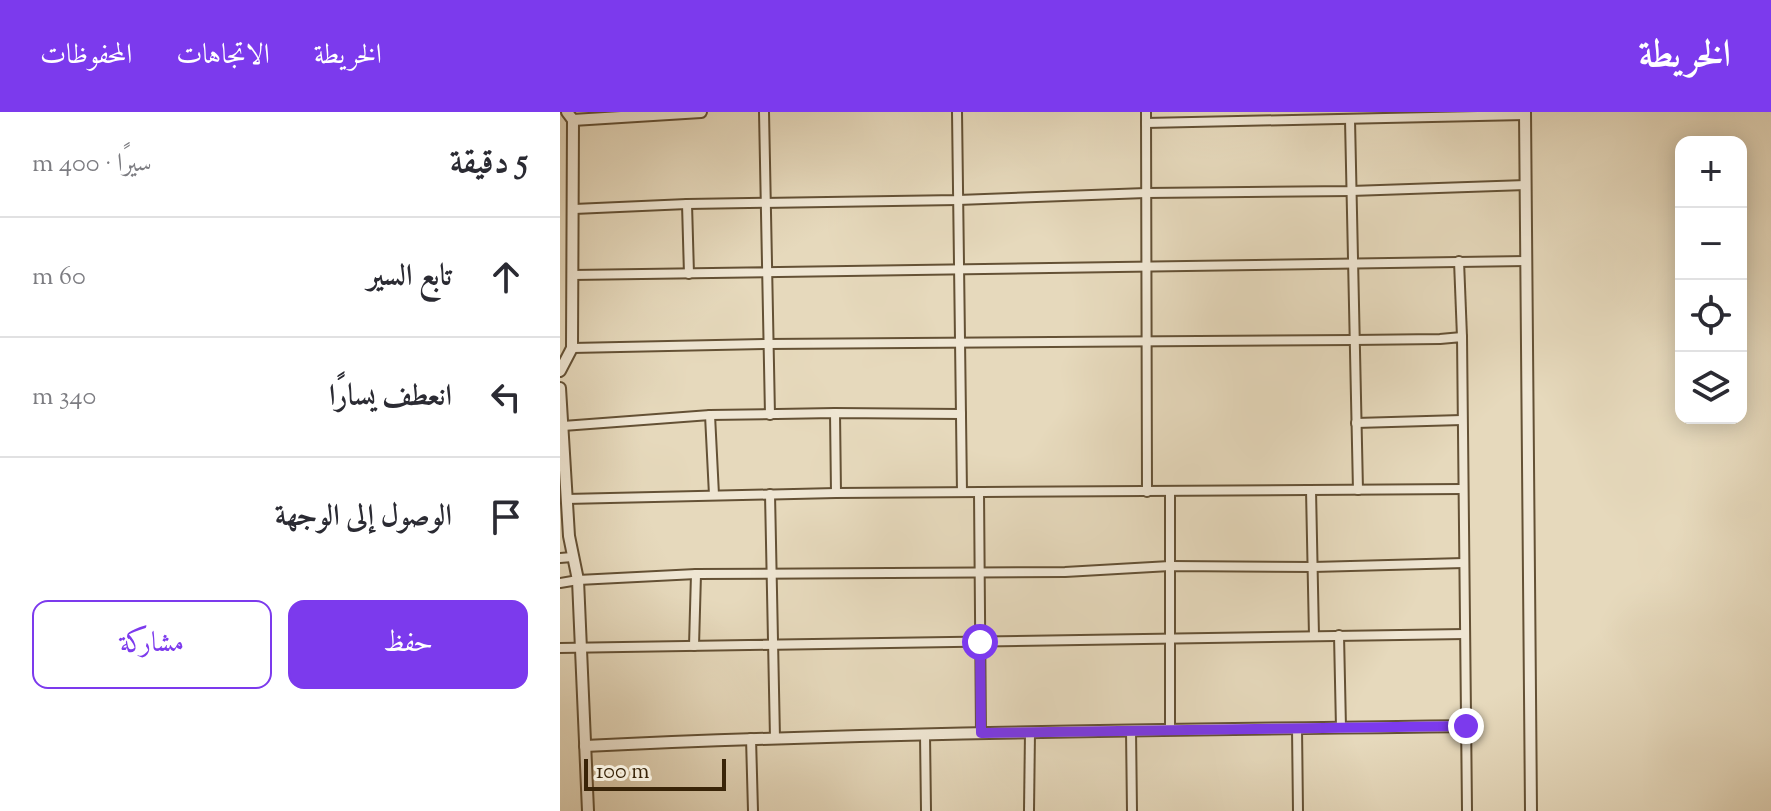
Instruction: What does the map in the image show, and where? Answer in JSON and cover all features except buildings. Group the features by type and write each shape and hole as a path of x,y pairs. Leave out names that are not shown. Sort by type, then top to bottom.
{"street":[{"path":"560,371 572,342 574,209 571,115 697,112"},
{"path":"764,112 770,415"},
{"path":"957,112 962,492"},
{"path":"1146,112 1147,492"},
{"path":"1146,123 1525,113 1531,811"},
{"path":"1350,120 1358,490"},
{"path":"574,209 1526,185"},
{"path":"687,204 689,274"},
{"path":"1459,261 1467,811"},
{"path":"560,265 572,270 689,274 1526,261"},
{"path":"560,336 572,342 767,344 1462,337"},
{"path":"561,395 566,557 578,580 588,811"},
{"path":"835,413 836,493"},
{"path":"563,426 710,415 961,414"},
{"path":"710,415 714,495"},
{"path":"1356,423 1462,420"},
{"path":"566,499 836,493 1463,489"},
{"path":"1311,490 1314,636"},
{"path":"979,492 981,733"},
{"path":"1170,492 1170,730"},
{"path":"770,494 775,738"},
{"path":"560,583 696,574 1065,572 1170,566 1313,567 1464,563"},
{"path":"694,646 696,574"},
{"path":"560,648 1465,634"},
{"path":"1339,635 1341,728"},
{"path":"585,746 751,738 1466,726"},
{"path":"1297,728 1298,811"},
{"path":"1131,730 1132,811"},
{"path":"1029,811 1030,732"},
{"path":"925,735 926,811"},
{"path":"751,738 753,811"}],"route":[{"path":"980,642 981,733 1466,726"}]}
